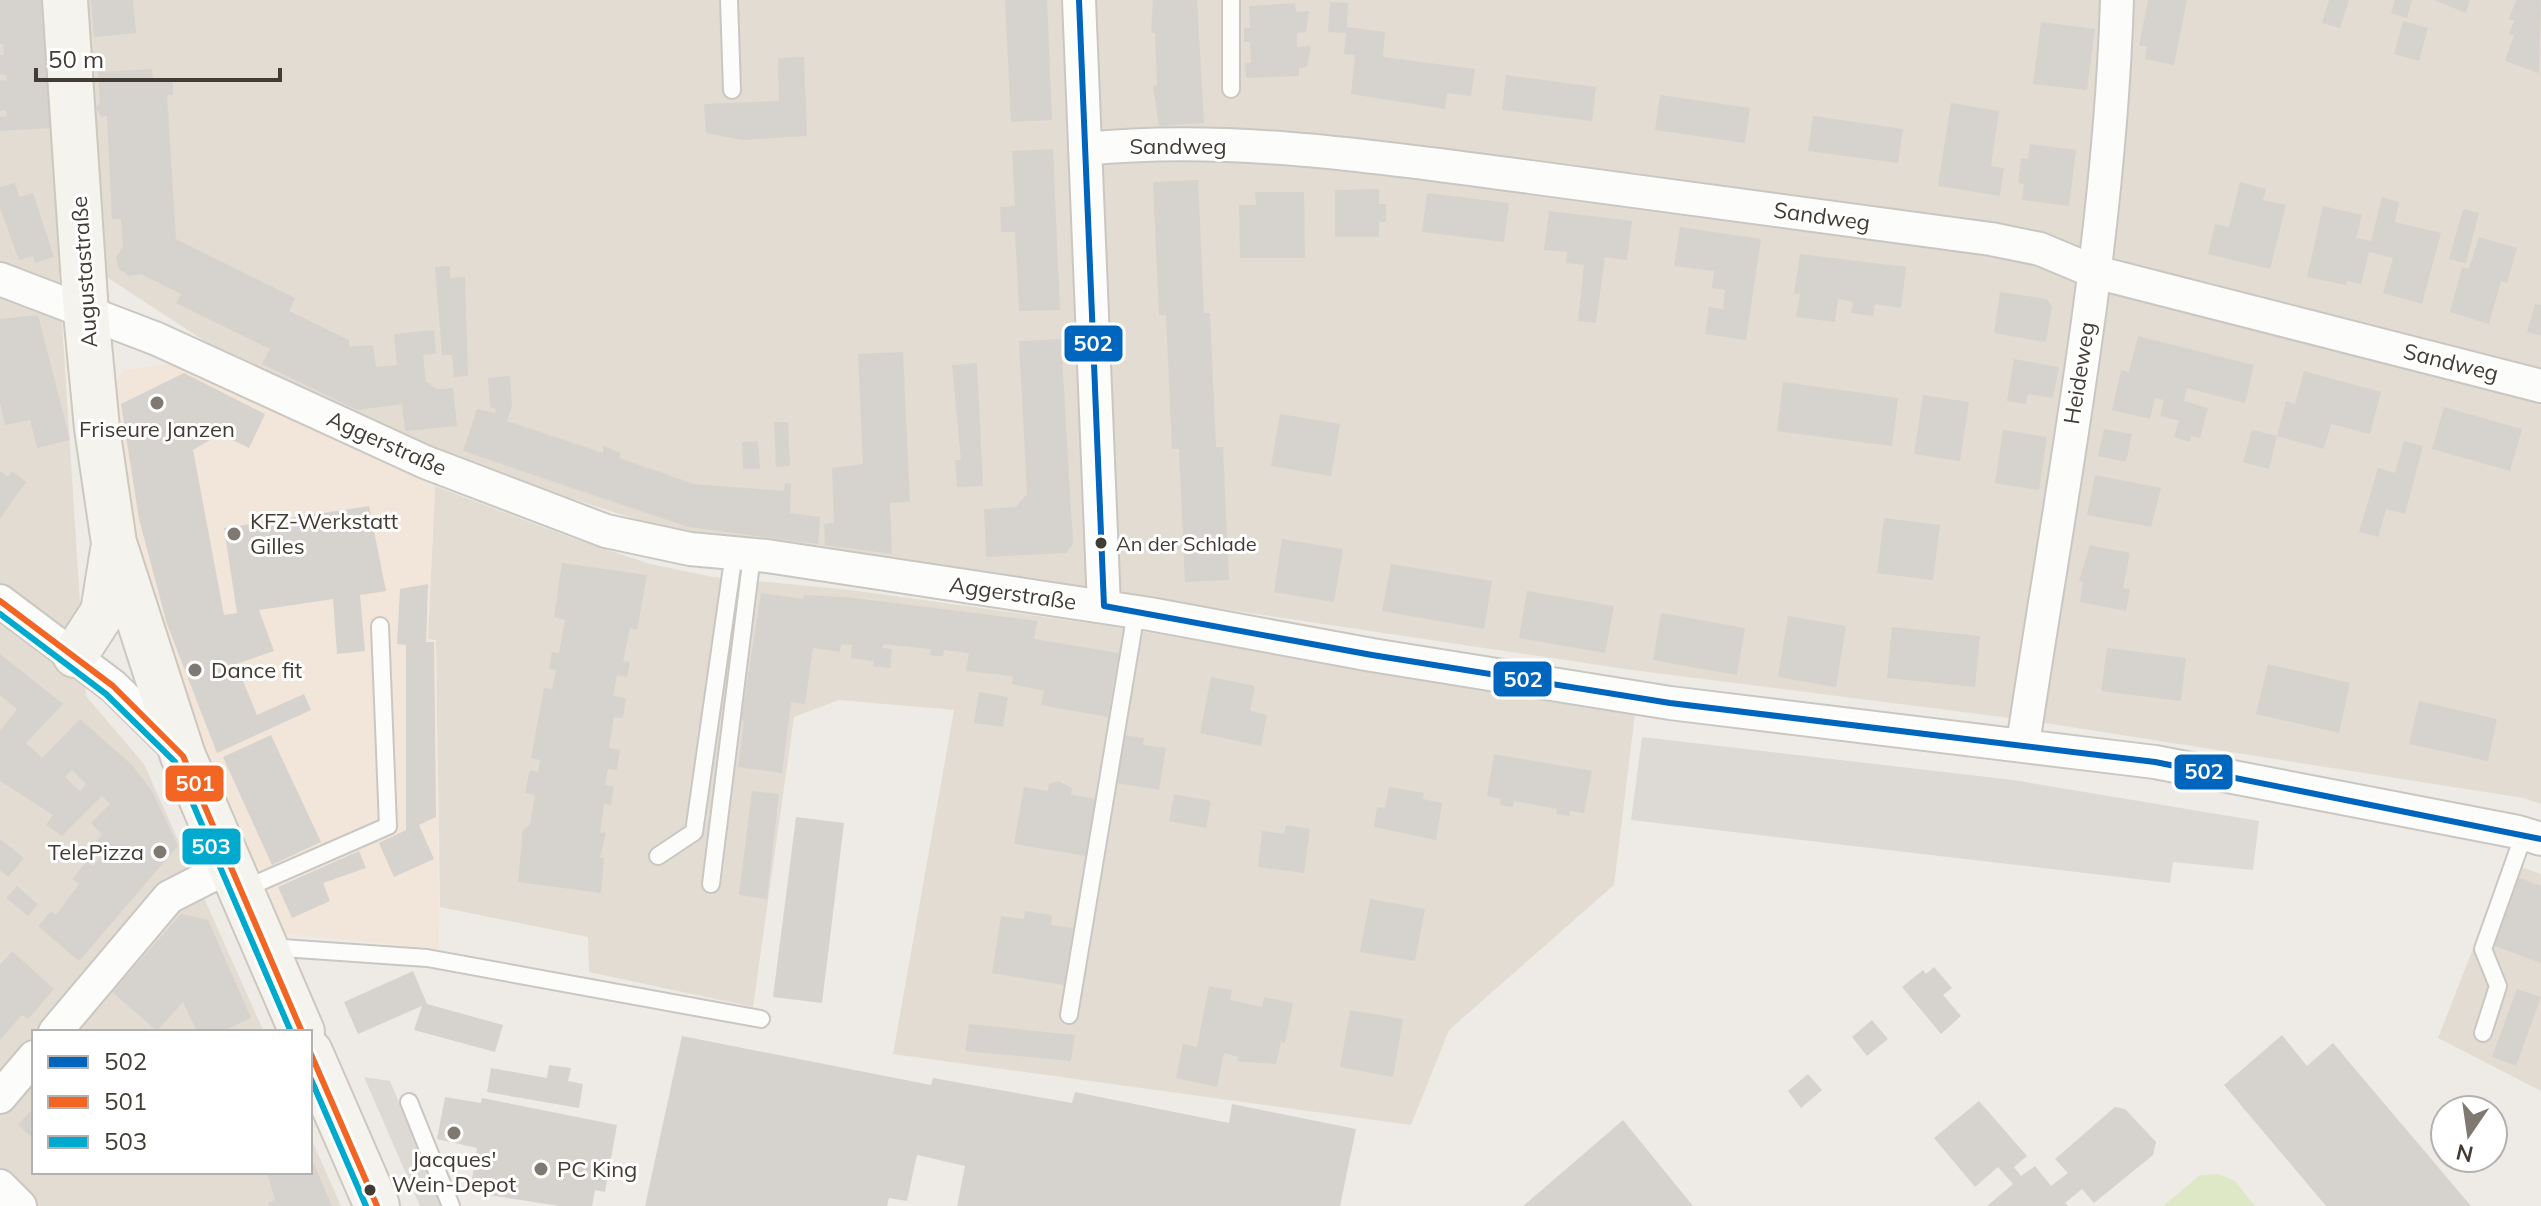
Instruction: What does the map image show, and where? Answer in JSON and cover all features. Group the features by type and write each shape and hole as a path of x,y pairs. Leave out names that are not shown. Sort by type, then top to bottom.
{"main road":[{"name":"Augustastraße","path":"65,0 86,313 97,428 114,543 183,756 233,879 301,1030"},
{"name":"Augustastraße","path":"75,655 103,612 114,543"},
{"path":"312,1057 377,1206"}],"street":[{"path":"1079,0 1104,606"},
{"name":"Heideweg","path":"2023,744 2095,272 2115,57 2117,0"},
{"name":"Sandweg","path":"1085,149 1127,145 1244,147 1370,156 1991,239 2040,249 2095,272 2541,386"},
{"name":"Aggerstraße","path":"0,279 157,339 425,462 606,531 690,549 1104,606 1372,655 1670,703 2155,762 2532,836"},
{"path":"0,601 75,655 123,695 183,756"},
{"path":"57,1030 169,897 233,879"},
{"path":"0,1097 32,1059"},
{"path":"0,1186 20,1206"}],"lane":[{"path":"729,0 732,90"},
{"path":"1231,0 1231,89"},
{"path":"658,856 694,832 743,554"},
{"path":"711,884 743,554"},
{"path":"1069,1015 1136,612"},
{"path":"233,879 388,826 380,626"},
{"path":"2483,1033 2498,986 2483,949 2532,836"},
{"path":"264,946 427,958 761,1019"},
{"path":"409,1102 451,1206"}],"shaded area":[{"path":"0,0 50,0 64,196 59,275 86,696 144,764 263,1030 32,1030 32,1174 312,1174 312,1141 341,1206 0,1206"},
{"path":"70,0 2541,0 2541,804 2523,798 2026,720 1632,670 1050,583 678,533 465,464 206,342 102,274"},
{"path":"177,363 435,486 428,639 436,640 439,949 277,933 156,620 110,408 112,390 124,370"},
{"path":"435,486 650,564 713,577 851,590 1109,626 1635,714 1614,885 1449,1030 1411,1125 893,1054 954,710 839,700 794,717 753,1007 589,972 588,937 440,907 436,641 428,640"},
{"path":"1642,737 2013,780 2259,821 2253,870 2173,862 2170,883 1631,820"},
{"path":"2507,862 2541,874 2541,1091 2438,1038"},
{"path":"364,1077 390,1081 443,1206 420,1206"}],"green space":[{"path":"2218,1174 2235,1181 2255,1206 2163,1206 2200,1175"}],"building":[{"path":"0,0 43,0 53,128 0,131 0,117 7,116 6,110 0,111 0,80 7,81 6,75 0,74 0,55 4,55 3,44 0,44"},
{"path":"91,0 133,0 136,33 94,37"},
{"path":"1005,0 1047,0 1052,120 1011,122"},
{"path":"1153,0 1197,0 1204,123 1159,126 1153,86 1157,85 1155,33 1151,33"},
{"path":"2148,0 2187,0 2174,65 2145,59 2147,46 2139,46"},
{"path":"2329,0 2349,0 2340,28 2322,23"},
{"path":"2395,0 2412,0 2407,18 2391,13"},
{"path":"2434,0 2470,0 2466,13"},
{"path":"2516,0 2541,0 2539,73 2505,61 2514,35 2509,34 2514,21 2509,19"},
{"path":"1330,2 1348,3 1347,27 1385,32 1383,57 1475,69 1471,96 1447,93 1445,109 1351,94 1355,55 1344,54 1346,33 1328,32"},
{"path":"1295,3 1296,12 1309,11 1306,32 1297,33 1297,47 1311,46 1307,67 1299,68 1299,76 1246,78 1245,63 1251,63 1250,42 1244,42 1244,28 1250,28 1249,6"},
{"path":"2403,21 2428,28 2419,61 2394,54"},
{"path":"2041,22 2095,29 2087,90 2033,84"},
{"path":"804,57 807,136 742,140 706,133 704,104 779,101 778,58"},
{"path":"152,69 153,81 173,80 173,95 167,95 176,239 295,298 289,311 349,340 349,347 373,345 376,367 397,365 394,334 434,330 436,354 423,355 426,382 437,389 453,388 457,426 405,431 402,404 357,410 262,364 270,349 176,303 181,294 141,274 129,276 119,269 116,257 123,247 121,219 112,219 107,116 101,117 96,108 100,103 98,72"},
{"path":"1506,75 1596,87 1592,121 1502,110"},
{"path":"1660,95 1750,108 1745,143 1655,130"},
{"path":"1951,103 1999,111 1991,166 2004,168 2000,196 1938,186"},
{"path":"1813,116 1903,129 1898,163 1808,151"},
{"path":"2030,144 2076,150 2069,206 2022,200 2024,184 2018,183 2021,158 2028,159"},
{"path":"1053,149 1060,310 1019,311 1015,232 1001,232 1000,207 1015,206 1012,151"},
{"path":"1198,180 1204,313 1210,313 1216,447 1223,447 1229,580 1185,582 1179,449 1172,449 1166,315 1159,315 1153,182"},
{"path":"2240,182 2266,189 2263,200 2286,205 2270,269 2208,254 2215,224 2229,227"},
{"path":"15,183 19,197 33,193 54,257 35,263 33,256 19,260 0,208 0,187"},
{"path":"1379,189 1379,204 1386,204 1386,222 1379,222 1379,237 1335,237 1335,190"},
{"path":"1255,192 1304,192 1305,258 1240,258 1239,205 1256,205"},
{"path":"1427,193 1509,203 1504,242 1422,232"},
{"path":"2382,197 2399,202 2395,222 2441,233 2422,304 2383,293 2393,258 2369,252 2361,284 2347,281 2346,285 2307,277 2323,206 2362,215 2356,238 2371,241"},
{"path":"2463,209 2479,213 2466,263 2449,259"},
{"path":"1549,211 1632,221 1627,260 1605,257 1596,323 1578,321 1584,265 1566,263 1567,252 1544,250"},
{"path":"1680,227 1761,239 1746,340 1705,334 1709,307 1723,309 1725,290 1712,288 1714,271 1674,266"},
{"path":"2479,237 2517,248 2507,283 2501,281 2489,324 2450,312 2462,267 2469,269"},
{"path":"1800,254 1906,267 1901,308 1875,304 1873,316 1851,313 1853,302 1838,299 1835,322 1796,317 1800,294 1794,294"},
{"path":"450,266 450,278 465,277 468,376 454,377 452,355 442,355 435,267"},
{"path":"2000,292 2047,299 2052,307 2046,342 1994,333"},
{"path":"2535,304 2541,305 2541,336 2527,332"},
{"path":"38,315 70,440 37,448 30,420 5,425 0,403 0,319"},
{"path":"2138,336 2254,365 2245,403 2187,388 2184,401 2208,408 2200,438 2191,436 2190,442 2174,437 2179,421 2160,416 2164,400 2155,398 2150,419 2112,410 2121,370 2129,372"},
{"path":"1061,339 1073,544 1066,553 986,557 984,509 1016,507 1027,494 1019,341"},
{"path":"903,352 910,502 890,503 892,554 825,545 824,524 834,523 832,468 863,464 858,354"},
{"path":"2014,359 2059,367 2053,398 2028,394 2026,404 2007,401"},
{"path":"977,363 983,486 957,487 955,460 961,460 952,365"},
{"path":"2304,371 2381,392 2370,434 2331,424 2324,449 2277,436 2286,401 2295,404"},
{"path":"184,373 265,414 249,448 220,434 193,450 224,615 237,613 224,528 369,506 386,591 360,595 365,651 337,654 333,599 259,610 274,651 236,664 257,715 304,694 311,710 217,753 167,624 139,519 121,404"},
{"path":"510,376 512,406 507,421 603,453 603,446 621,453 619,458 694,484 784,491 785,483 791,484 790,513 820,517 818,544 688,527 463,451 477,409 495,413 496,409 490,407 488,378"},
{"path":"1783,382 1898,398 1892,446 1777,431"},
{"path":"1923,395 1969,402 1960,461 1914,454"},
{"path":"2444,407 2522,429 2510,471 2432,449"},
{"path":"1280,414 1340,424 1331,476 1271,466"},
{"path":"774,422 788,422 790,466 776,467"},
{"path":"2104,429 2132,434 2126,462 2098,456"},
{"path":"2003,430 2047,437 2039,490 1995,483"},
{"path":"2252,430 2277,436 2269,469 2243,462"},
{"path":"758,441 760,469 743,469 742,442"},
{"path":"2404,441 2423,446 2405,514 2386,509 2378,537 2359,532 2378,468 2395,473"},
{"path":"0,471 8,477 12,471 26,482 0,519"},
{"path":"2095,475 2161,488 2151,527 2087,515"},
{"path":"1884,518 1940,525 1933,580 1877,573"},
{"path":"1282,539 1343,549 1334,602 1274,592"},
{"path":"2090,545 2130,553 2123,588 2130,589 2126,611 2080,602 2083,582 2079,581"},
{"path":"562,563 647,575 637,630 630,628 623,661 630,662 627,677 617,675 613,696 626,698 623,718 614,717 609,748 620,750 617,770 608,769 605,785 614,786 611,805 604,804 600,833 606,832 600,858 604,858 601,893 518,882 523,830 530,825 535,795 525,793 530,770 538,772 540,760 531,758 544,688 552,689 556,670 549,669 552,652 559,653 565,620 554,617"},
{"path":"1391,564 1492,581 1484,629 1382,611"},
{"path":"428,584 426,642 434,642 436,817 419,825 434,859 394,877 379,843 406,830 406,645 397,644 400,589"},
{"path":"1527,591 1614,606 1605,653 1519,638"},
{"path":"761,593 803,599 804,595 846,597 1037,621 1034,639 1119,653 1108,717 1041,705 1044,691 1012,684 1013,676 966,671 969,653 944,650 943,656 936,656 930,655 931,649 883,644 882,648 892,649 890,668 873,666 874,661 851,658 852,645 841,644 840,652 813,648 805,704 791,702 782,773 738,767 744,721 741,720"},
{"path":"1661,613 1745,628 1737,675 1653,660"},
{"path":"1788,616 1846,626 1836,687 1778,677"},
{"path":"1892,627 1980,636 1975,687 1887,678"},
{"path":"2107,648 2186,658 2181,701 2101,691"},
{"path":"0,654 63,704 26,743 42,758 80,719 132,765 152,791 178,846 79,961 38,926 51,911 56,915 79,884 72,879 87,861 93,866 106,851 95,843 102,835 91,823 110,804 102,796 62,836 46,825 53,815 0,781 0,731 17,709 0,695","holes":["72,770 86,784 80,791 65,777"]},
{"path":"2268,664 2350,683 2339,733 2256,714"},
{"path":"1211,677 1255,686 1250,711 1267,715 1261,746 1200,733"},
{"path":"979,692 1008,697 1003,727 974,723"},
{"path":"2419,701 2497,719 2488,761 2409,744"},
{"path":"271,735 321,842 272,865 223,757"},
{"path":"1124,735 1144,738 1143,745 1166,748 1159,790 1117,783"},
{"path":"1494,754 1592,771 1584,813 1570,811 1569,816 1556,814 1557,809 1514,801 1513,807 1500,805 1501,799 1487,796"},
{"path":"1058,781 1072,788 1071,795 1096,799 1086,856 1014,844 1024,787 1048,791 1049,784"},
{"path":"1389,787 1424,793 1423,799 1442,803 1436,840 1374,827 1377,807 1385,808"},
{"path":"752,791 779,794 767,899 739,895"},
{"path":"1174,794 1211,801 1206,828 1169,821"},
{"path":"796,817 844,823 822,1003 773,997"},
{"path":"1286,825 1310,829 1304,873 1258,867 1262,831 1284,834"},
{"path":"0,839 24,858 8,877 0,870"},
{"path":"359,851 366,868 323,883 330,901 292,918 278,887"},
{"path":"2517,877 2541,886 2541,963 2492,945"},
{"path":"17,886 38,904 28,916 6,898"},
{"path":"1370,899 1425,909 1415,961 1360,952"},
{"path":"1025,911 1052,915 1051,925 1073,928 1064,985 992,973 1001,916 1024,919"},
{"path":"181,914 208,920 251,1018 225,1030 196,1030 183,1002 156,1030 112,992"},
{"path":"12,951 54,989 28,1019 22,1015 0,1040 0,965"},
{"path":"1934,967 1952,988 1943,995 1961,1016 1941,1034 1902,987 1923,970 1926,974"},
{"path":"413,971 427,1004 503,1025 495,1052 414,1030 422,1006 358,1034 344,1002"},
{"path":"1209,986 1232,990 1230,1000 1262,1007 1264,997 1293,1003 1285,1043 1281,1042 1276,1064 1237,1061 1238,1057 1224,1053 1217,1087 1176,1078 1183,1044 1197,1047"},
{"path":"2517,989 2541,997 2516,1066 2492,1057"},
{"path":"1350,1010 1403,1019 1393,1077 1340,1067"},
{"path":"1872,1020 1888,1039 1867,1056 1852,1037"},
{"path":"969,1024 1075,1035 1071,1061 965,1051"},
{"path":"2282,1035 2307,1066 2333,1043 2429,1156 2429,1174 2444,1174 2471,1206 2326,1206 2224,1085"},
{"path":"682,1036 931,1085 933,1078 1072,1103 1075,1092 1229,1123 1232,1104 1356,1129 1340,1206 957,1206 965,1166 917,1155 907,1201 889,1198 887,1206 645,1206"},
{"path":"549,1065 571,1068 568,1081 583,1084 579,1108 487,1092 491,1068 547,1078"},
{"path":"1808,1074 1822,1090 1801,1108 1788,1091"},
{"name":"PC King","path":"445,1097 481,1103 482,1098 617,1125 605,1192 595,1190 592,1206 559,1206 470,1192 477,1148 437,1139"},
{"path":"1979,1101 2027,1156 2014,1167 2021,1176 2035,1166 2051,1186 2068,1173 2055,1159 2115,1107 2125,1109 2156,1142 2153,1155 2094,1203 2082,1189 2065,1203 2068,1206 1987,1206 2013,1184 1998,1167 1975,1187 1934,1138"},
{"path":"32,1109 32,1137 18,1125"},
{"path":"1623,1120 1693,1206 1523,1206 1565,1170"},
{"path":"312,1160 332,1206 269,1206 268,1203 275,1200 268,1174 312,1174"}],"transit line":[{"name":"502","path":"1079,0 1104,606 1372,655 1670,703 2155,762 2541,839"},
{"name":"501","path":"0,601 113,686 183,756 301,1030"},
{"name":"503","path":"0,614 106,694 175,762 290,1030"},
{"name":"501","path":"312,1057 377,1206"},
{"name":"503","path":"312,1082 366,1206"}],"place":[{"name":"Friseure Janzen","path":"157,403"},
{"name":"KFZ-Werkstatt Gilles","path":"234,534"},
{"name":"An der Schlade","path":"1101,543"},
{"name":"Dance fit","path":"195,670"},
{"name":"TelePizza","path":"160,852"},
{"name":"Jacques' Wein-Depot","path":"454,1133"},
{"name":"PC King","path":"541,1169"}]}
